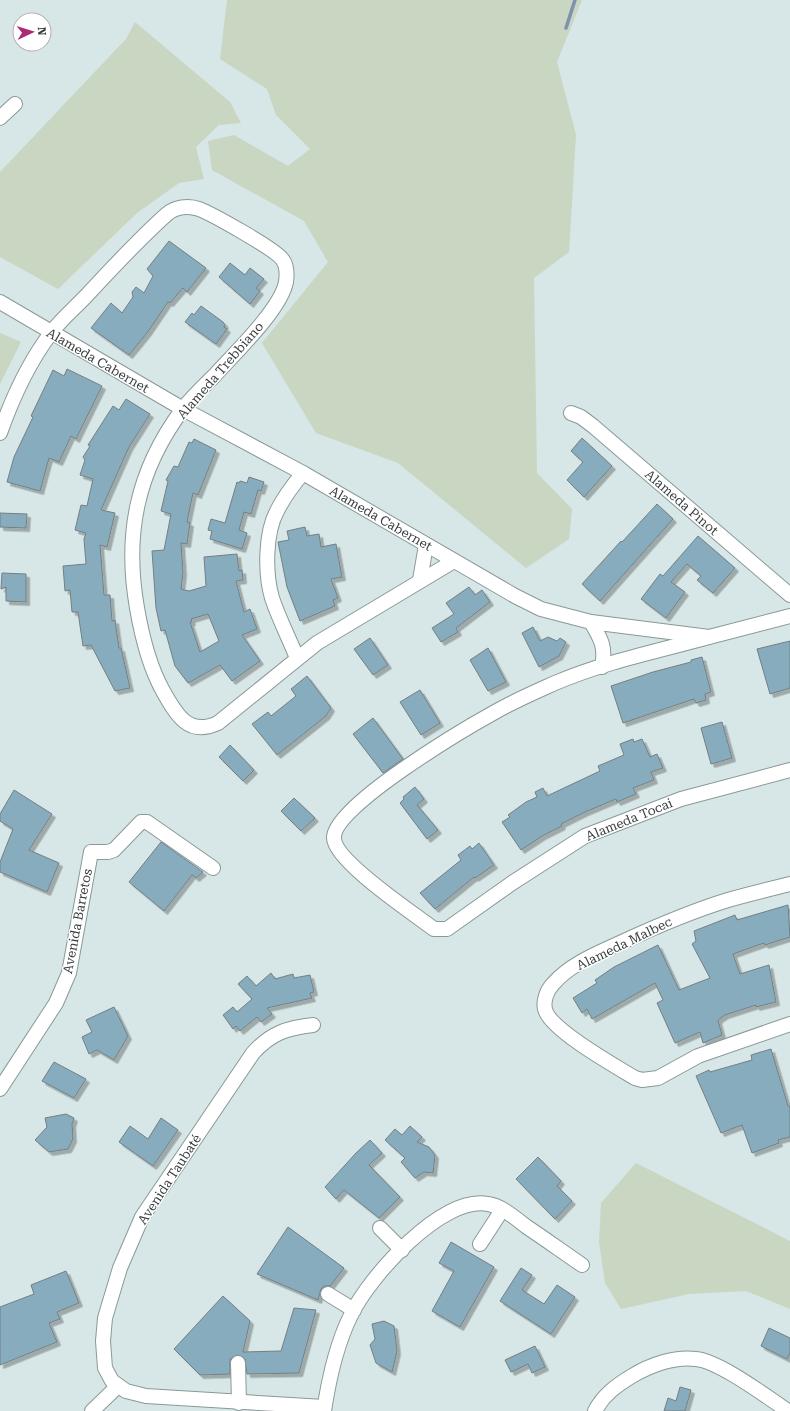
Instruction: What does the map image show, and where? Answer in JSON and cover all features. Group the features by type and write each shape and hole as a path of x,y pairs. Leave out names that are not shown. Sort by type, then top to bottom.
{"street":[{"path":"0,118 14,104"},
{"name":"Alameda Trebbiano","path":"0,433 16,393 51,332 149,230 170,211 180,207 198,209 273,249 283,259 286,269 286,284 270,313 183,409 158,448 145,475 136,510 131,544 134,593 142,637 159,683 175,713 183,720 197,728 207,728 218,723 317,643 454,561"},
{"name":"Alameda Cabernet","path":"0,302 183,409 303,472 426,545 541,609 592,622 709,637 790,616"},
{"name":"Alameda Pinot","path":"571,413 581,417 593,426 790,595"},
{"path":"297,658 272,598 268,568 269,537 276,512 287,492 303,472"},
{"path":"420,580 426,545"},
{"path":"592,622 604,644 602,667"},
{"name":"Alameda Tocai","path":"709,637 602,667 556,683 496,711 438,746 370,792 336,826 333,838 336,848 347,861 423,922 434,929 446,929 512,883 586,836 681,799 790,770"},
{"name":"Avenida Barretos","path":"0,1090 56,1003 69,973 90,853 94,851 108,852 114,850 141,822 147,822 213,868"},
{"name":"Alameda Malbec","path":"790,884 728,900 671,920 598,953 566,972 552,985 546,994 545,1009 548,1018 563,1033 635,1078 642,1080 658,1078 698,1056 790,1024"},
{"name":"Avenida Taubaté","path":"313,1025 293,1027 278,1033 264,1041 253,1053 142,1217 120,1268 106,1318 103,1341 104,1368 112,1381 126,1391 146,1396 188,1400 324,1409"},
{"path":"324,1409 336,1354 354,1310 366,1290 415,1236 443,1215 463,1205 487,1203 502,1210 582,1265"},
{"path":"480,1244 502,1210"},
{"path":"380,1228 402,1250"},
{"path":"328,1294 354,1310"},
{"path":"595,1411 602,1398 618,1384 640,1371 668,1361 696,1359 715,1365 788,1411"},
{"path":"238,1363 239,1403"},
{"path":"92,1411 118,1386"},
{"path":"188,1400 206,1411"}],"green space":[{"path":"227,0 582,0 557,62 576,135 569,252 534,278 537,473 572,509 569,539 526,568 398,463 316,433 262,343 328,262 304,221 212,170 208,141 234,135 288,166 310,149 276,115 267,89 220,59"},
{"path":"135,22 230,102 241,123 219,125 196,147 204,179 179,183 137,213 58,289 0,257 0,172 126,39"},
{"path":"0,333 21,342 0,384"},
{"path":"636,1163 790,1241 790,1309 746,1291 689,1294 621,1309 605,1283 599,1242 601,1203"}],"building":[{"path":"169,241 206,268 187,292 183,288 170,303 168,302 147,333 129,355 91,328 111,303 122,313 133,297 132,292 136,287 144,293 153,276 147,269"},
{"path":"230,263 245,275 250,268 264,279 256,288 260,291 250,304 219,277"},
{"path":"201,306 223,322 225,325 224,327 227,329 216,344 185,322 192,313 194,315"},
{"path":"67,369 102,386 76,439 71,436 59,462 49,458 40,491 7,482 14,457 33,417 31,416 53,370 64,376"},
{"path":"126,399 150,414 129,447 101,510 115,513 107,547 100,545 104,595 110,595 112,621 115,620 119,648 121,648 130,688 115,691 91,645 83,646 78,612 72,612 70,590 65,591 63,566 86,564 84,539 86,533 75,530 81,505 87,506 93,479 80,475 85,460 83,457 90,446 88,445 113,406 119,410"},
{"path":"582,438 612,466 584,497 567,480 583,462 571,451"},
{"path":"194,439 216,450 198,495 193,493 187,522 190,523 187,544 181,543 183,572 181,589 189,591 206,586 204,557 237,554 239,571 242,570 243,580 236,581 244,612 250,609 257,629 242,635 260,661 232,681 220,665 188,683 175,666 165,630 161,631 156,608 152,551 164,550 171,514 161,511 168,481 166,480 174,466 178,467 189,442 192,443","holes":["208,614 219,641 200,652 190,622 192,622 191,619"]},
{"path":"249,477 264,482 261,491 258,490 251,514 244,512 239,530 247,533 242,549 210,539 212,531 208,530 211,519 225,523 237,482 239,483 240,481 247,483"},
{"path":"657,504 673,519 600,601 582,584"},
{"path":"0,513 27,514 26,528 0,527"},
{"path":"305,527 307,536 319,534 321,547 336,544 342,577 331,579 338,598 333,600 335,606 300,621 287,587 278,542 289,540 287,531"},
{"path":"698,536 735,568 713,593 697,580 701,576 687,564 671,582 685,592 666,618 641,599 660,574 663,576"},
{"path":"2,573 26,574 26,602 6,601 6,587 1,589"},
{"path":"469,587 475,595 482,590 490,602 456,628 458,632 441,642 432,628 454,614 446,603"},
{"path":"533,627 540,641 548,637 557,641 560,638 566,642 559,656 539,667 522,633"},
{"path":"370,638 388,665 373,675 354,649"},
{"path":"790,641 790,688 770,694 757,649"},
{"path":"488,648 506,682 488,691 470,660"},
{"path":"702,657 711,692 705,694 706,700 696,703 694,699 623,723 611,686 653,672 691,662 691,660"},
{"path":"307,676 331,708 326,716 277,755 252,724 268,712 271,716 296,696 291,689"},
{"path":"420,690 440,723 421,735 400,702"},
{"path":"373,718 403,759 383,773 353,734"},
{"path":"722,722 732,758 711,764 701,728"},
{"path":"633,739 634,742 642,739 650,757 657,754 663,768 651,772 654,780 633,788 636,794 617,802 616,799 561,824 562,826 542,836 521,850 502,822 510,817 508,815 526,802 537,797 535,792 543,788 547,796 600,771 598,766 624,755 620,744"},
{"path":"230,745 254,770 243,781 219,757"},
{"path":"415,787 424,799 417,805 438,830 427,839 400,803 404,799 403,797"},
{"path":"14,790 52,814 29,850 59,863 47,892 0,872 0,862 13,829 0,821 0,814"},
{"path":"294,798 315,818 301,831 281,811"},
{"path":"161,842 203,872 196,878 192,875 164,911 129,882"},
{"path":"479,843 494,865 475,878 474,877 435,909 420,893 461,860 458,855 470,846 472,849"},
{"path":"788,905 790,937 765,945 764,943 733,954 740,974 769,965 776,1002 756,1007 756,1005 725,1015 718,1020 722,1035 703,1043 700,1032 675,1043 657,1003 663,1000 655,983 592,1019 587,1009 582,1013 573,998 597,983 595,980 614,967 658,945 679,990 710,978 692,944 696,941 694,931 735,915 737,920"},
{"path":"271,973 275,979 293,974 294,978 310,975 314,992 310,993 312,998 267,1008 272,1014 261,1022 257,1017 240,1031 236,1026 233,1029 223,1015 233,1007 237,1012 252,999 238,984 247,976 256,986"},
{"path":"114,1007 128,1036 114,1060 97,1050 89,1054 82,1037 92,1032 86,1020"},
{"path":"771,1049 788,1106 790,1106 790,1137 778,1140 779,1143 752,1153 742,1125 721,1133 696,1076 709,1070 710,1072 752,1060 751,1055"},
{"path":"54,1062 86,1079 74,1098 42,1081"},
{"path":"66,1114 74,1118 72,1124 73,1139 68,1149 49,1152 35,1140 47,1127 45,1118"},
{"path":"161,1118 178,1130 153,1166 119,1142 130,1126 148,1139"},
{"path":"410,1126 422,1137 417,1142 429,1147 435,1155 433,1173 424,1172 415,1178 401,1162 405,1158 385,1140 395,1129 402,1135"},
{"path":"370,1140 382,1153 369,1165 400,1197 379,1218 344,1190 336,1199 325,1187"},
{"path":"538,1157 561,1181 557,1186 572,1201 555,1219 516,1179"},
{"path":"288,1227 344,1268 330,1286 324,1286 321,1289 318,1300 257,1274"},
{"path":"451,1242 494,1267 460,1327 432,1311 454,1271 439,1263"},
{"path":"521,1268 532,1275 522,1290 544,1304 557,1285 575,1297 551,1334 500,1301"},
{"path":"66,1271 79,1303 57,1312 60,1319 49,1323 57,1342 0,1365 0,1307 34,1294 31,1285"},
{"path":"223,1296 250,1321 243,1352 281,1351 294,1308 316,1310 299,1373 247,1374 245,1359 238,1355 230,1359 230,1374 200,1375 174,1349"},
{"path":"384,1321 394,1326 397,1351 392,1372 376,1363 370,1345 375,1339 372,1324"},
{"path":"769,1328 790,1338 790,1353 787,1359 761,1346"},
{"path":"535,1346 545,1367 532,1373 528,1364 511,1372 505,1360"},
{"path":"680,1387 691,1390 685,1411 664,1411 668,1398 676,1401"}],"waterway":[{"path":"566,28 575,0"}]}
